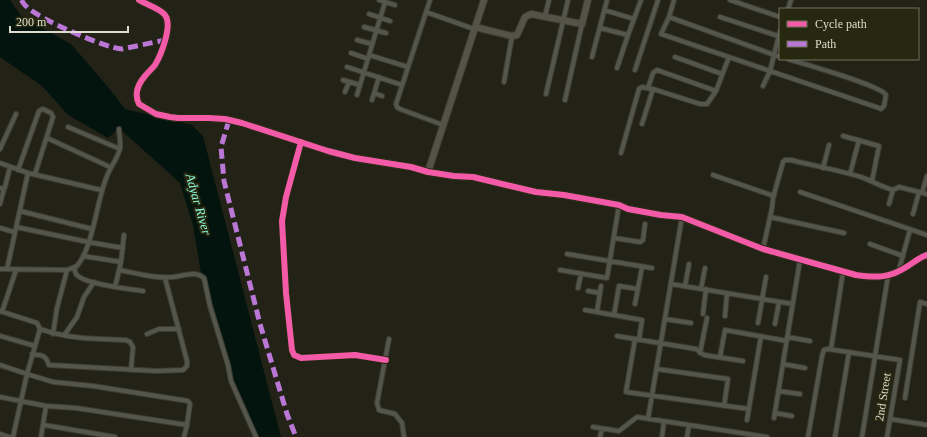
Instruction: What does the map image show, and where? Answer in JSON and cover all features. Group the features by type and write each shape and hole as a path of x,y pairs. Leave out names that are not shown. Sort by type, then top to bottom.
{"street":[{"path":"139,0 162,12 168,22 167,33 156,64 144,76 137,90 136,96 139,104 156,114 170,117 225,119 355,158 454,176 473,176 536,192 564,195 620,205 628,209 662,216 682,217 763,249 843,272 871,277 888,276 898,273 927,255"},
{"path":"378,0 395,5"},
{"path":"430,0 397,99 397,107 443,125"},
{"path":"428,172 484,0"},
{"path":"545,16 549,0"},
{"path":"546,94 568,0"},
{"path":"565,100 588,0"},
{"path":"592,57 607,0"},
{"path":"617,68 641,0"},
{"path":"635,70 658,0"},
{"path":"674,0 670,17 661,34 881,109 884,106 886,95 883,91 858,81 791,60"},
{"path":"730,0 779,17"},
{"path":"784,0 791,1"},
{"path":"357,95 385,2"},
{"path":"604,10 634,18"},
{"path":"426,12 475,28 512,36 519,34 523,20 527,15 531,14 582,24"},
{"path":"369,14 390,21"},
{"path":"670,17 779,57"},
{"path":"720,17 778,36 775,55 763,86"},
{"path":"364,27 386,33"},
{"path":"600,28 628,35"},
{"path":"504,82 512,36"},
{"path":"357,40 372,44"},
{"path":"351,53 408,67"},
{"path":"675,57 722,74"},
{"path":"621,153 639,89 642,87 650,88 707,104 716,91 728,57"},
{"path":"347,66 402,85"},
{"path":"642,124 650,88 656,70 716,91"},
{"path":"372,100 379,77"},
{"path":"343,80 360,85"},
{"path":"345,92 349,82"},
{"path":"374,93 382,96"},
{"path":"18,170 41,109 51,113 53,117 35,174"},
{"path":"0,149 16,114"},
{"path":"68,126 120,149"},
{"path":"0,269 67,270 74,268 80,263 92,229 101,190 110,167 120,149 119,130"},
{"path":"843,136 879,146 872,181"},
{"path":"47,138 110,167"},
{"path":"850,174 859,140"},
{"path":"301,142 286,197 282,220 286,293 292,350 297,358 363,355 386,360"},
{"path":"823,168 829,145"},
{"path":"763,249 774,196 783,162 785,160 791,160 850,174 893,190 899,187 923,193"},
{"path":"0,163 28,173 101,190"},
{"path":"0,204 2,188 10,167"},
{"path":"7,269 28,173"},
{"path":"713,175 774,196"},
{"path":"913,214 923,193 927,176"},
{"path":"889,204 893,190"},
{"path":"800,192 927,235"},
{"path":"560,270 607,278 620,205"},
{"path":"20,211 92,229"},
{"path":"648,419 682,217"},
{"path":"770,217 844,233"},
{"path":"614,238 640,242 643,240 646,224"},
{"path":"16,227 123,248"},
{"path":"0,228 14,232"},
{"path":"898,273 910,230"},
{"path":"115,287 121,262 124,235"},
{"path":"870,244 903,256"},
{"path":"567,254 652,268"},
{"path":"83,256 121,262"},
{"path":"792,416 774,415 800,260"},
{"path":"685,286 689,264"},
{"path":"635,304 642,266"},
{"path":"74,268 77,275 94,282 143,291"},
{"path":"700,353 705,316 705,268"},
{"path":"13,437 32,354 40,329 37,322 1,312 16,270"},
{"path":"53,334 57,308 67,270"},
{"path":"119,270 165,278 196,274 205,280 210,306 228,365 231,381 256,437"},
{"path":"831,349 843,272"},
{"path":"578,288 580,274"},
{"path":"862,437 888,276"},
{"path":"758,323 766,277"},
{"path":"32,354 44,356 49,365 131,370 178,371 186,369 187,361 165,278"},
{"path":"64,334 77,317 84,297 94,282"},
{"path":"671,284 793,304"},
{"path":"597,312 601,286"},
{"path":"614,315 619,286 638,289"},
{"path":"588,291 600,293"},
{"path":"725,316 727,292"},
{"path":"775,324 779,302"},
{"path":"905,398 920,302 927,304"},
{"path":"585,310 642,320 626,392 749,409"},
{"path":"665,319 691,323"},
{"path":"147,334 159,329 179,328"},
{"path":"40,329 53,334 64,334 81,338 126,340 130,342 133,347 131,370"},
{"path":"720,357 725,330 761,336 810,341"},
{"path":"0,336 35,346"},
{"path":"617,336 696,349 700,353 743,361"},
{"path":"747,420 761,336"},
{"path":"389,339 378,403 379,410 395,414 402,423 404,437"},
{"path":"808,437 824,350 831,349 875,356"},
{"path":"835,437 849,352"},
{"name":"2nd Street","path":"875,356 900,360 887,437"},
{"path":"783,364 805,368"},
{"path":"0,365 53,382 188,401 190,404 184,437"},
{"path":"657,369 728,379 724,406"},
{"path":"778,391 800,394"},
{"path":"0,397 46,406 76,408 187,425"},
{"path":"41,437 46,406"},
{"path":"620,431 637,417 767,437"},
{"path":"890,419 927,425"},
{"path":"662,437 664,421"},
{"path":"44,425 115,437"},
{"path":"687,437 689,425"},
{"path":"593,427 620,431"},
{"path":"600,437 602,429"},
{"path":"620,431 621,436"},
{"path":"0,434 9,437"}],"water":[{"name":"Adyar River","path":"0,0 10,0 21,16 71,44 125,109 192,125 203,136 281,437 256,437 227,368 201,273 193,225 180,183 119,128 108,138 68,115 42,86 0,57"}],"marked path":[{"path":"21,0 26,6 45,18 102,44 122,49 165,40"},
{"path":"229,120 221,147 224,181 260,324 287,414 296,437"}],"cycle path":[{"path":"139,0 160,10 165,15 168,26 165,40 155,65 140,82 137,93 139,104 156,114 178,118 225,119 355,158 411,167 428,172 473,177 536,192 564,195 619,205 628,209 682,217 763,249 856,275 870,277 889,275 927,255"},
{"path":"301,142 286,197 282,221 286,293 292,350 294,355 301,358 355,355 386,360"}]}
